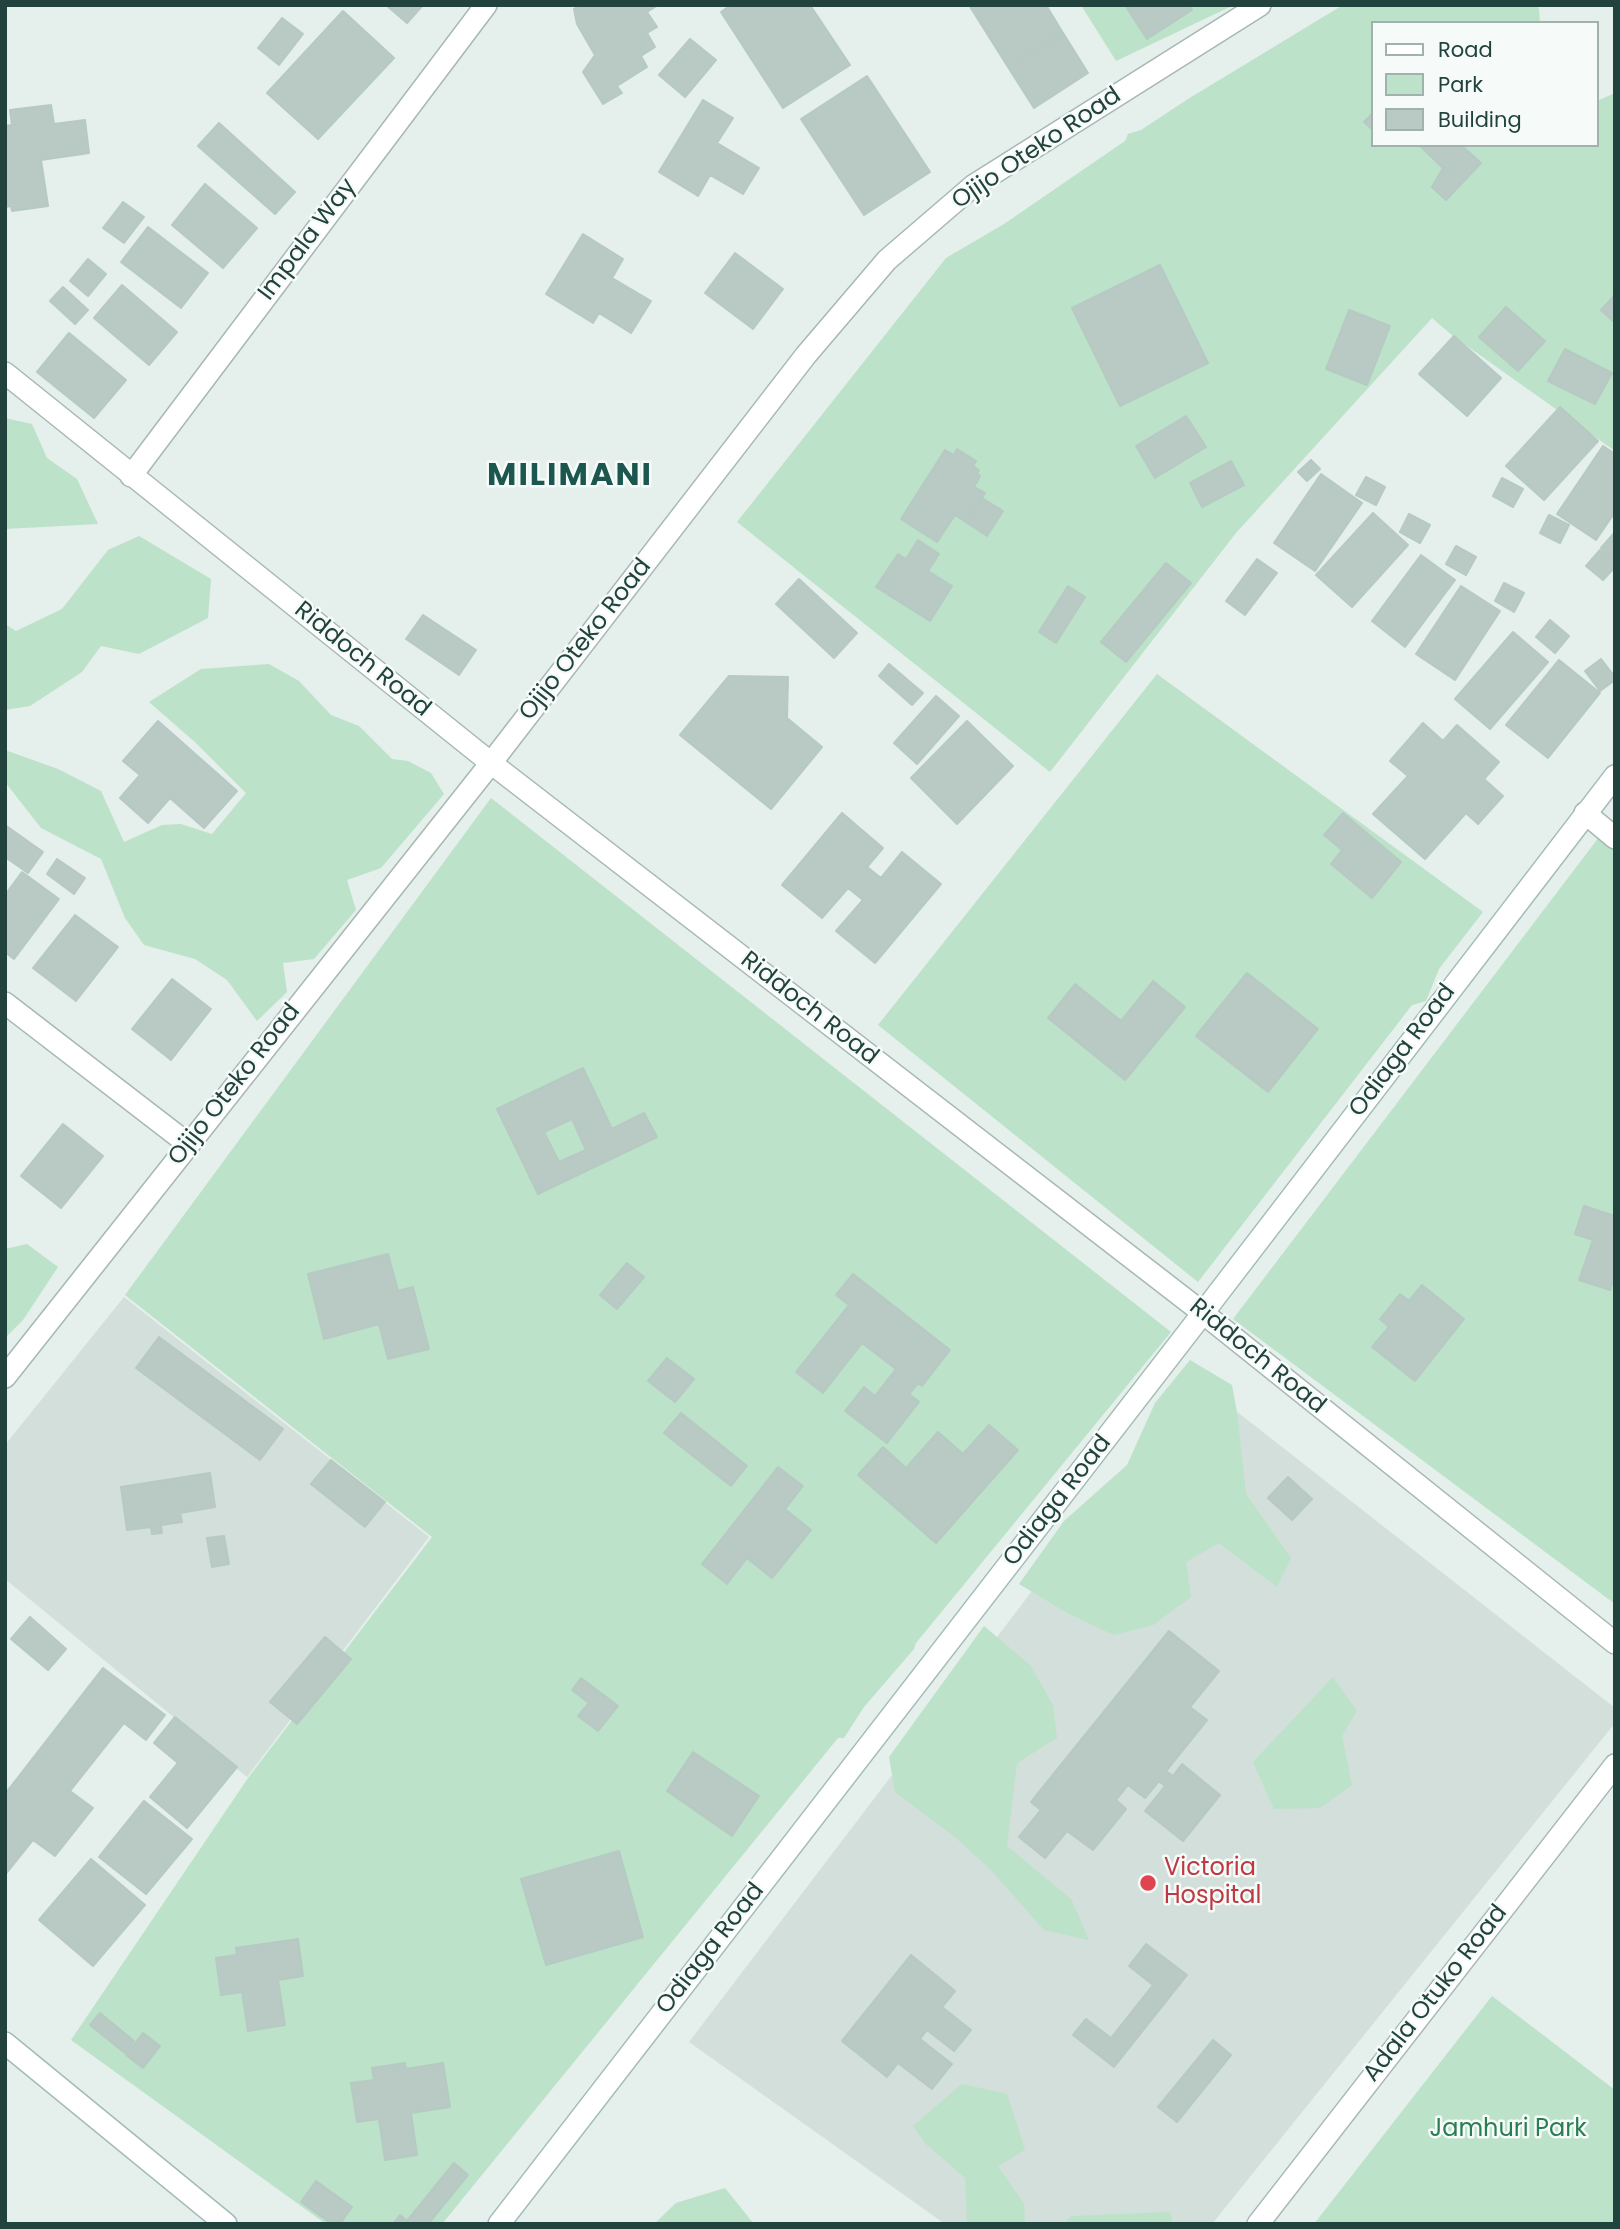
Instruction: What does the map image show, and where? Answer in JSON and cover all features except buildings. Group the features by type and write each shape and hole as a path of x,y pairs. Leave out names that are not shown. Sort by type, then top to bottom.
{"street":[{"name":"Impala Way","path":"131,475 486,5"},
{"name":"Ojijo Oteko Road","path":"5,1377 491,763 806,355 887,260 973,186 1260,5"},
{"name":"Riddoch Road","path":"5,373 491,763 1203,1313 1615,1643"},
{"name":"Odiaga Road","path":"499,2224 1615,776"},
{"path":"1585,813 1615,838"},
{"path":"5,1003 188,1143"},
{"name":"Adala Otuko Road","path":"1258,2224 1615,1765"},
{"path":"5,2043 226,2224"}],"shaded area":[{"path":"124,1297 429,1537 247,1777 5,1579 5,1445"},
{"name":"Victoria Hospital","path":"1194,1378 1615,1708 1615,1723 1212,2224 945,2224 689,2042"}],"green space":[{"path":"1081,5 1234,5 1116,61"},
{"path":"1343,5 1537,5 1540,21 1372,21 1372,147 1599,147 1599,100 1615,93 1615,451 1453,336 1432,318 1236,533 1050,772 737,522 946,258 1004,224 1125,141 1128,134 1141,130"},
{"path":"5,418 32,424 47,458 77,479 98,524 5,529"},
{"path":"139,536 211,579 208,618 139,654 101,646 82,672 30,706 5,710 5,624 16,631 62,609 108,550"},
{"path":"269,664 299,681 331,715 359,726 392,759 408,761 431,773 444,794 381,868 347,880 356,910 314,959 283,963 287,992 257,1021 227,980 195,959 144,945 125,918 101,859 41,828 5,782 5,750 58,769 101,791 124,842 162,825 181,824 212,834 246,793 196,743 149,702 201,669"},
{"path":"1157,674 1483,912 1439,969 1426,1001 1412,1005 1198,1282 878,1025"},
{"path":"491,798 1171,1332 864,1707 844,1738 838,1738 442,2224 326,2224 71,2040 248,1778 432,1537 125,1295"},
{"path":"1615,816 1615,1604 1233,1319"},
{"path":"27,1244 58,1267 23,1320 5,1338 5,1249"},
{"path":"1190,1360 1232,1385 1246,1494 1291,1558 1277,1587 1219,1543 1186,1562 1191,1597 1153,1625 1114,1635 1069,1614 1019,1584 1064,1521 1127,1465 1155,1403"},
{"path":"984,1626 1030,1665 1053,1705 1057,1738 1017,1763 1007,1846 1071,1899 1089,1940 1044,1930 992,1871 955,1837 895,1792 889,1757"},
{"path":"1333,1677 1357,1711 1342,1736 1352,1785 1320,1808 1274,1809 1253,1762"},
{"name":"Jamhuri Park","path":"1492,1996 1615,2090 1615,2224 1314,2224"},
{"path":"962,2084 1007,2094 1025,2150 998,2166 1024,2204 1025,2224 967,2224 965,2178 926,2144 913,2126"},
{"path":"725,2188 754,2224 654,2224 676,2203"},
{"path":"1170,2212 1173,2224 1063,2224 1072,2216"}],"place":[{"name":"Victoria Hospital","path":"1148,1883"}],"district":[{"name":"MILIMANI","path":"570,477"}]}
